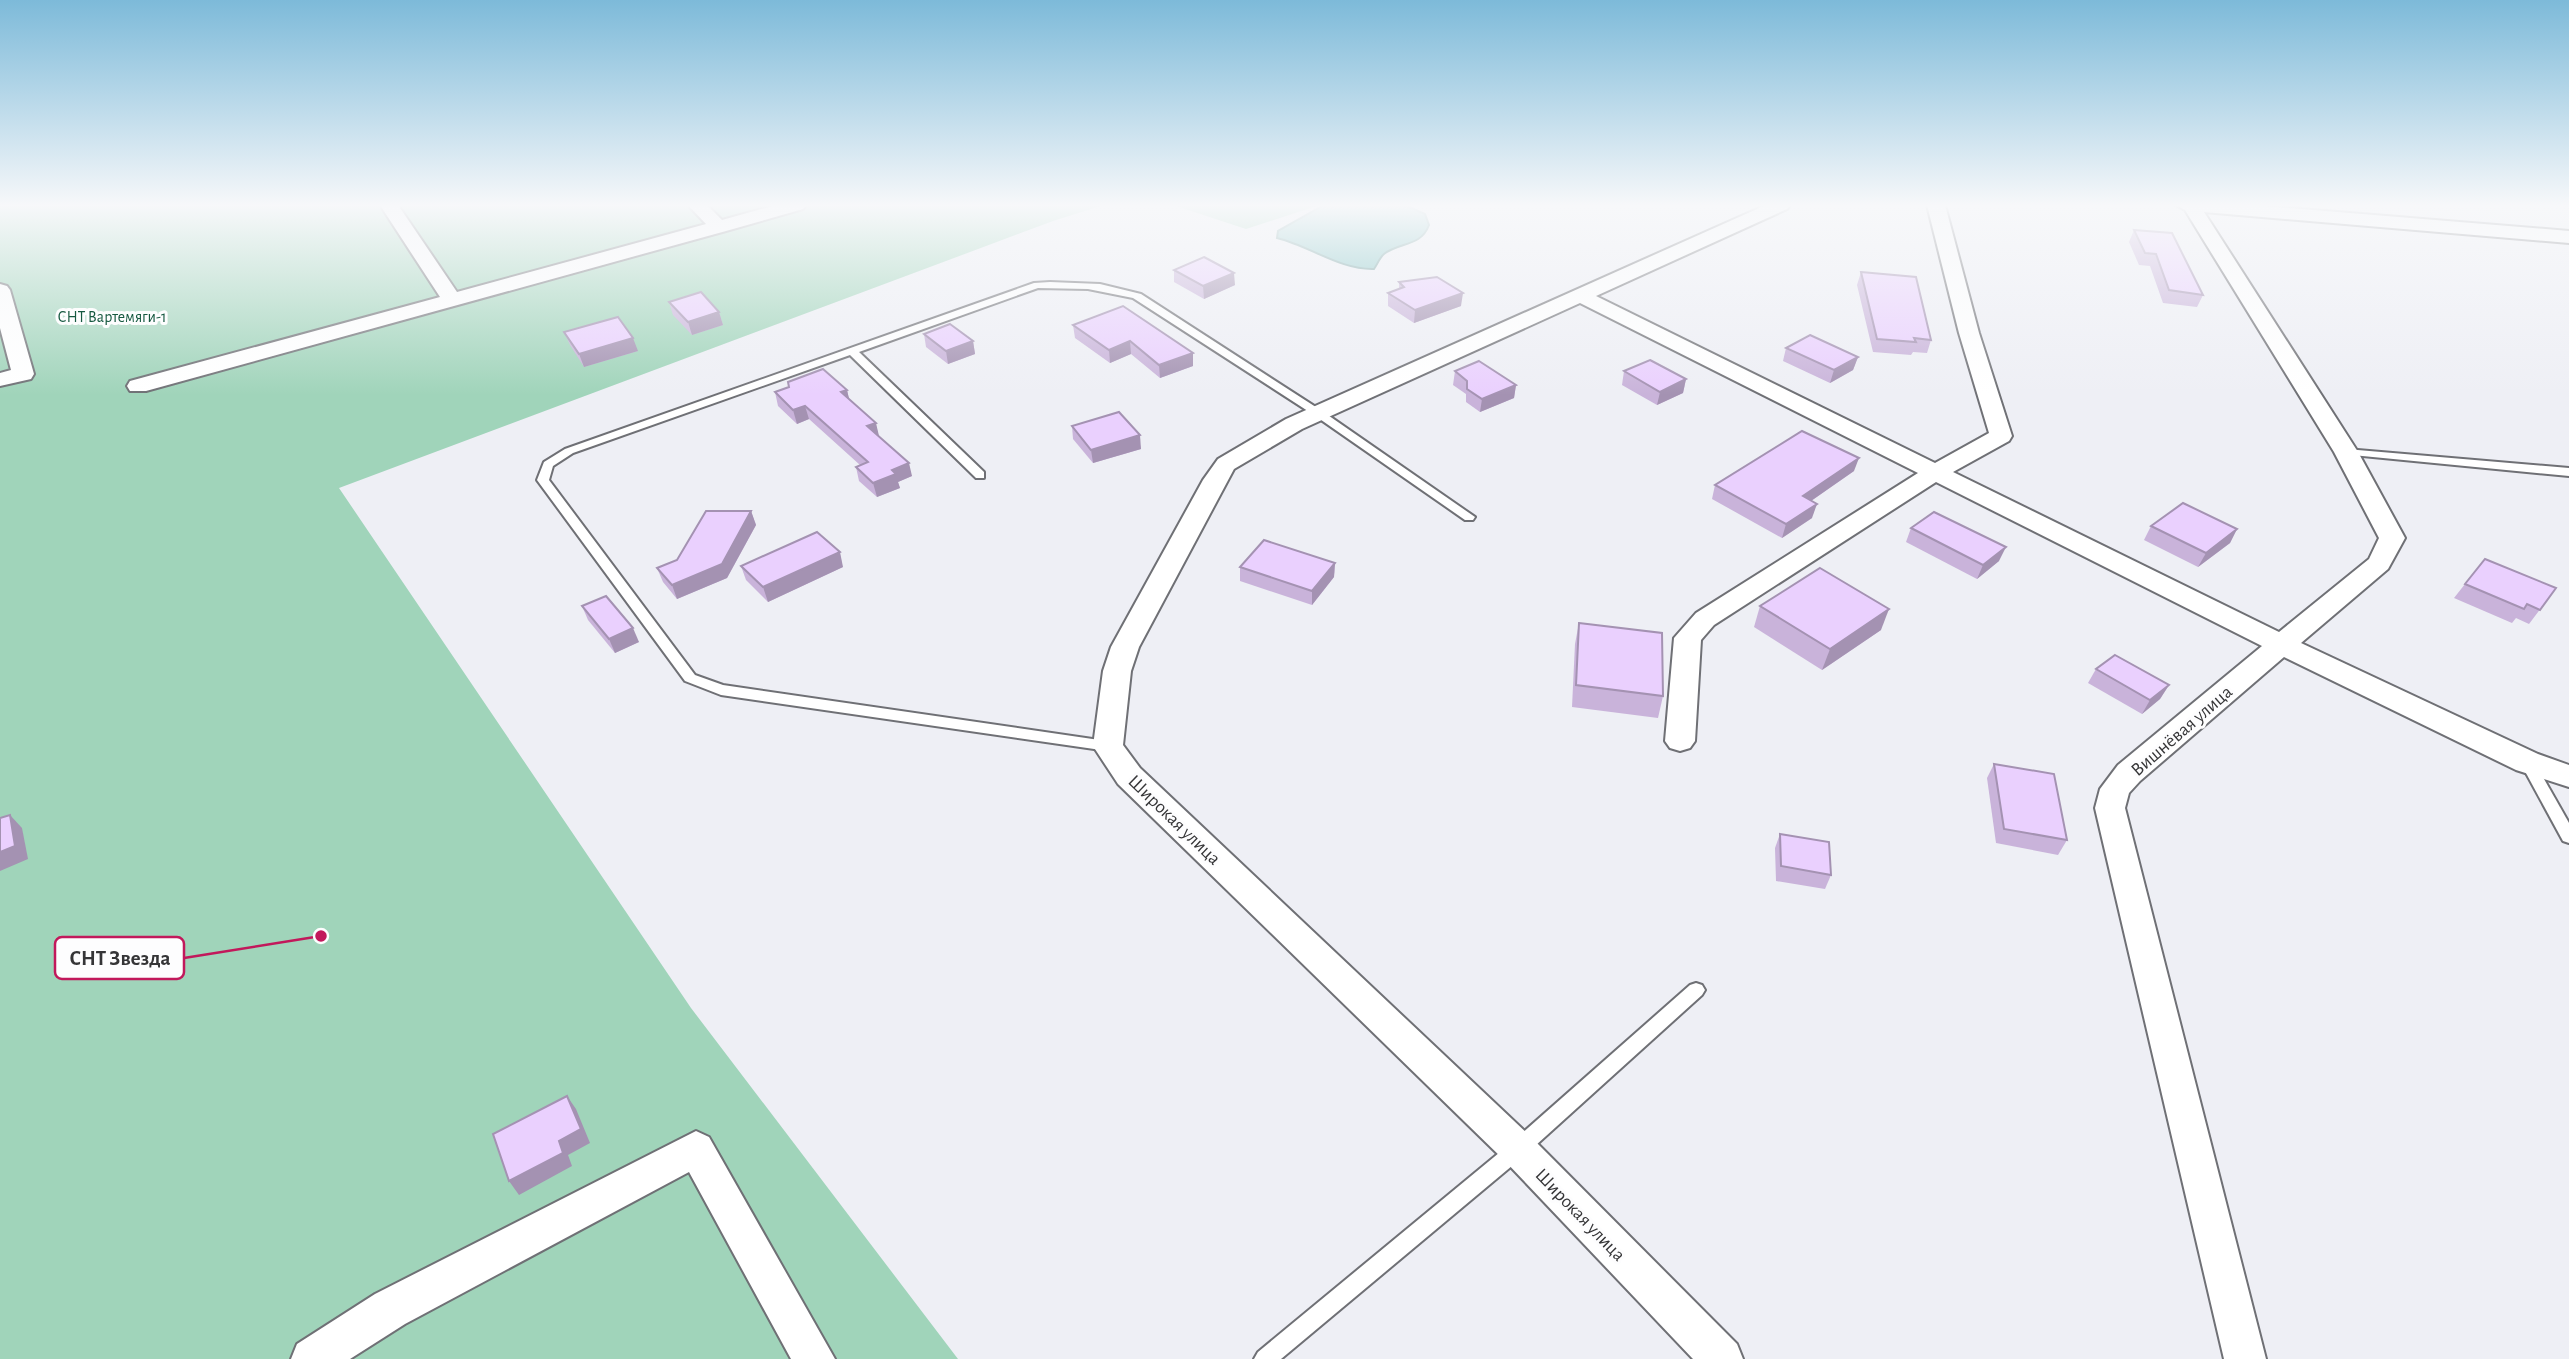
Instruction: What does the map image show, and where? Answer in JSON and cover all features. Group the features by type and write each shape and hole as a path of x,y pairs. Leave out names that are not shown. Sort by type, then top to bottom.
{"street":[{"path":"431,268 452,300"},
{"path":"138,386 566,268"},
{"path":"1108,746 1117,671 1125,647 1226,464 1318,413 1639,268"},
{"path":"1680,740 1688,638 1705,619 1937,471 2001,436 1952,268"},
{"name":"Вишнёвая улица","path":"2231,268 2346,452 2392,538 2379,563 2129,774 2115,789 2110,808 2245,1359"},
{"path":"0,290 23,374 0,380"},
{"path":"1579,295 1937,471 2280,645 2527,762 2569,776"},
{"name":"Широкая улица","path":"1108,746 1129,776 1518,1149 1723,1359"},
{"path":"312,1359 390,1309 696,1149 814,1359"}],"lane":[{"path":"1108,746 721,691 690,678 543,480 548,464 569,451 1037,285 1059,284 1119,290 1137,296 1318,413 1469,517"},
{"path":"852,351 980,475"},
{"path":"2346,452 2569,472"},
{"path":"2527,762 2569,837"},
{"path":"1265,1359 1518,1149 1696,990"}],"green space":[{"name":"СНТ Вартемяги-1","path":"0,268 926,268 339,488 691,1008 958,1359 0,1359"}],"building":[{"path":"1225,268 1234,273 1203,286 1174,270"},
{"path":"2161,268 2190,268 2203,295 2169,290"},
{"path":"1861,272 1916,277 1931,340 1914,338 1916,342 1877,339"},
{"path":"1437,277 1463,293 1415,310 1388,293 1404,287 1399,282"},
{"path":"701,292 719,312 688,322 669,302"},
{"path":"1123,306 1193,353 1159,365 1130,341 1109,350 1073,325"},
{"path":"618,317 633,338 579,354 564,332"},
{"path":"950,324 973,341 946,351 924,334"},
{"path":"1810,335 1858,357 1834,370 1786,348"},
{"path":"1650,360 1686,379 1660,392 1624,371"},
{"path":"1479,361 1516,385 1482,399 1467,389 1467,381 1455,371"},
{"path":"823,369 847,390 841,392 876,423 867,426 909,463 892,470 896,474 873,483 856,467 868,462 805,406 793,410 775,392 789,387 788,382"},
{"path":"1119,412 1140,435 1091,450 1072,426"},
{"path":"1802,431 1859,458 1803,496 1817,504 1786,524 1715,485"},
{"path":"2183,503 2237,529 2206,553 2151,526"},
{"path":"706,511 751,511 722,564 672,585 657,568 677,560"},
{"path":"1934,512 2006,547 1983,565 1911,528"},
{"path":"817,532 840,552 763,587 741,566"},
{"path":"1264,540 1335,563 1312,591 1240,567"},
{"path":"2485,559 2556,588 2540,610 2527,604 2524,609 2465,584"},
{"path":"1820,568 1889,609 1830,649 1760,606"},
{"path":"606,596 633,628 609,639 582,606"},
{"path":"1579,623 1662,633 1663,696 1576,685"},
{"path":"2115,655 2169,685 2150,700 2096,669"},
{"path":"1994,764 2054,774 2067,840 2004,829"},
{"path":"10,815 15,846 0,852 0,818"},
{"path":"1780,834 1829,842 1831,875 1781,866"},
{"path":"567,1096 581,1129 559,1141 563,1153 509,1181 493,1134"}],"place":[{"name":"СНТ Звезда","path":"321,936"}]}
